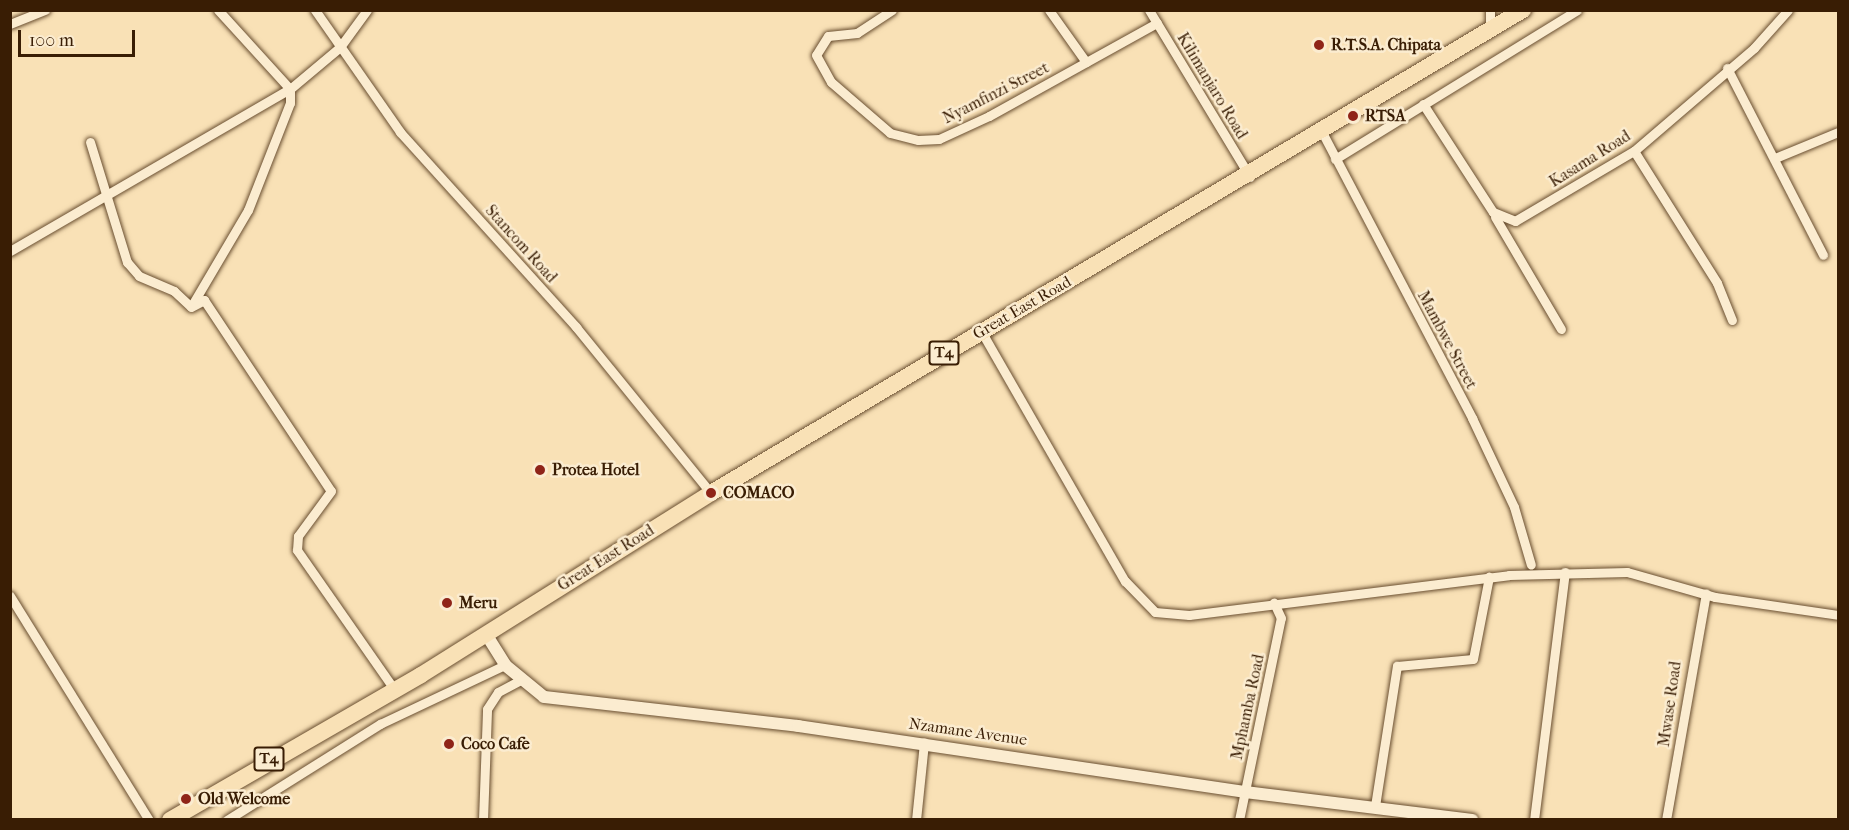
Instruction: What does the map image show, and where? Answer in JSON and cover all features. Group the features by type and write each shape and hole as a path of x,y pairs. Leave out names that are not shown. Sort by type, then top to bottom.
{"highway":[{"name":"Great East Road","path":"170,819 486,634 711,493 981,331 1323,134 1522,10"},
{"name":"Great East Road","path":"187,819 370,702"}],"street":[{"path":"10,24 45,10"},
{"path":"191,306 248,210 287,118 290,89 218,10"},
{"name":"Stancom Road","path":"315,10 400,132 576,327 711,493"},
{"path":"10,251 103,194 290,89 340,47 367,10"},
{"name":"Nyamfinzi Street","path":"892,10 868,28 828,36 817,46 821,69 890,134 939,139 1157,23"},
{"path":"1049,10 1086,62"},
{"name":"Kilimanjaro Road","path":"1149,10 1250,177"},
{"path":"1490,10 1490,32"},
{"path":"1335,159 1577,10"},
{"name":"Kasama Road","path":"1493,212 1515,221 1634,151 1788,10"},
{"path":"1727,68 1823,255"},
{"path":"1423,104 1493,212 1561,329"},
{"path":"1775,158 1839,132"},
{"name":"Mambwe Street","path":"1323,134 1472,418 1514,507 1532,566"},
{"path":"90,142 103,194 133,270 174,291 191,306"},
{"path":"1634,151 1717,283 1732,320"},
{"path":"191,306 204,300 331,491 298,536 297,550 394,689"},
{"path":"981,331 1141,601 1167,615 1489,577 1565,572 1627,572 1706,593 1839,615"},
{"path":"1534,819 1565,572"},
{"path":"1375,806 1398,666 1473,659 1489,577"},
{"name":"Mwase Road","path":"1666,819 1706,593"},
{"path":"10,596 148,819"},
{"name":"Mphamba Road","path":"1239,819 1281,618 1274,603"},
{"name":"Nzamane Avenue","path":"486,634 505,665 519,681 544,697 924,742 1245,792 1472,819"},
{"path":"227,819 380,724 505,665"},
{"path":"483,819 487,709 498,692 519,681"},
{"path":"915,819 924,742"}],"place":[{"name":"R.T.S.A. Chipata","path":"1319,45"},
{"name":"RTSA","path":"1353,116"},
{"name":"Protea Hotel","path":"540,470"},
{"name":"COMACO","path":"711,493"},
{"name":"Meru","path":"447,603"},
{"name":"Coco Cafe","path":"449,744"},
{"name":"Old Welcome","path":"186,799"}]}
